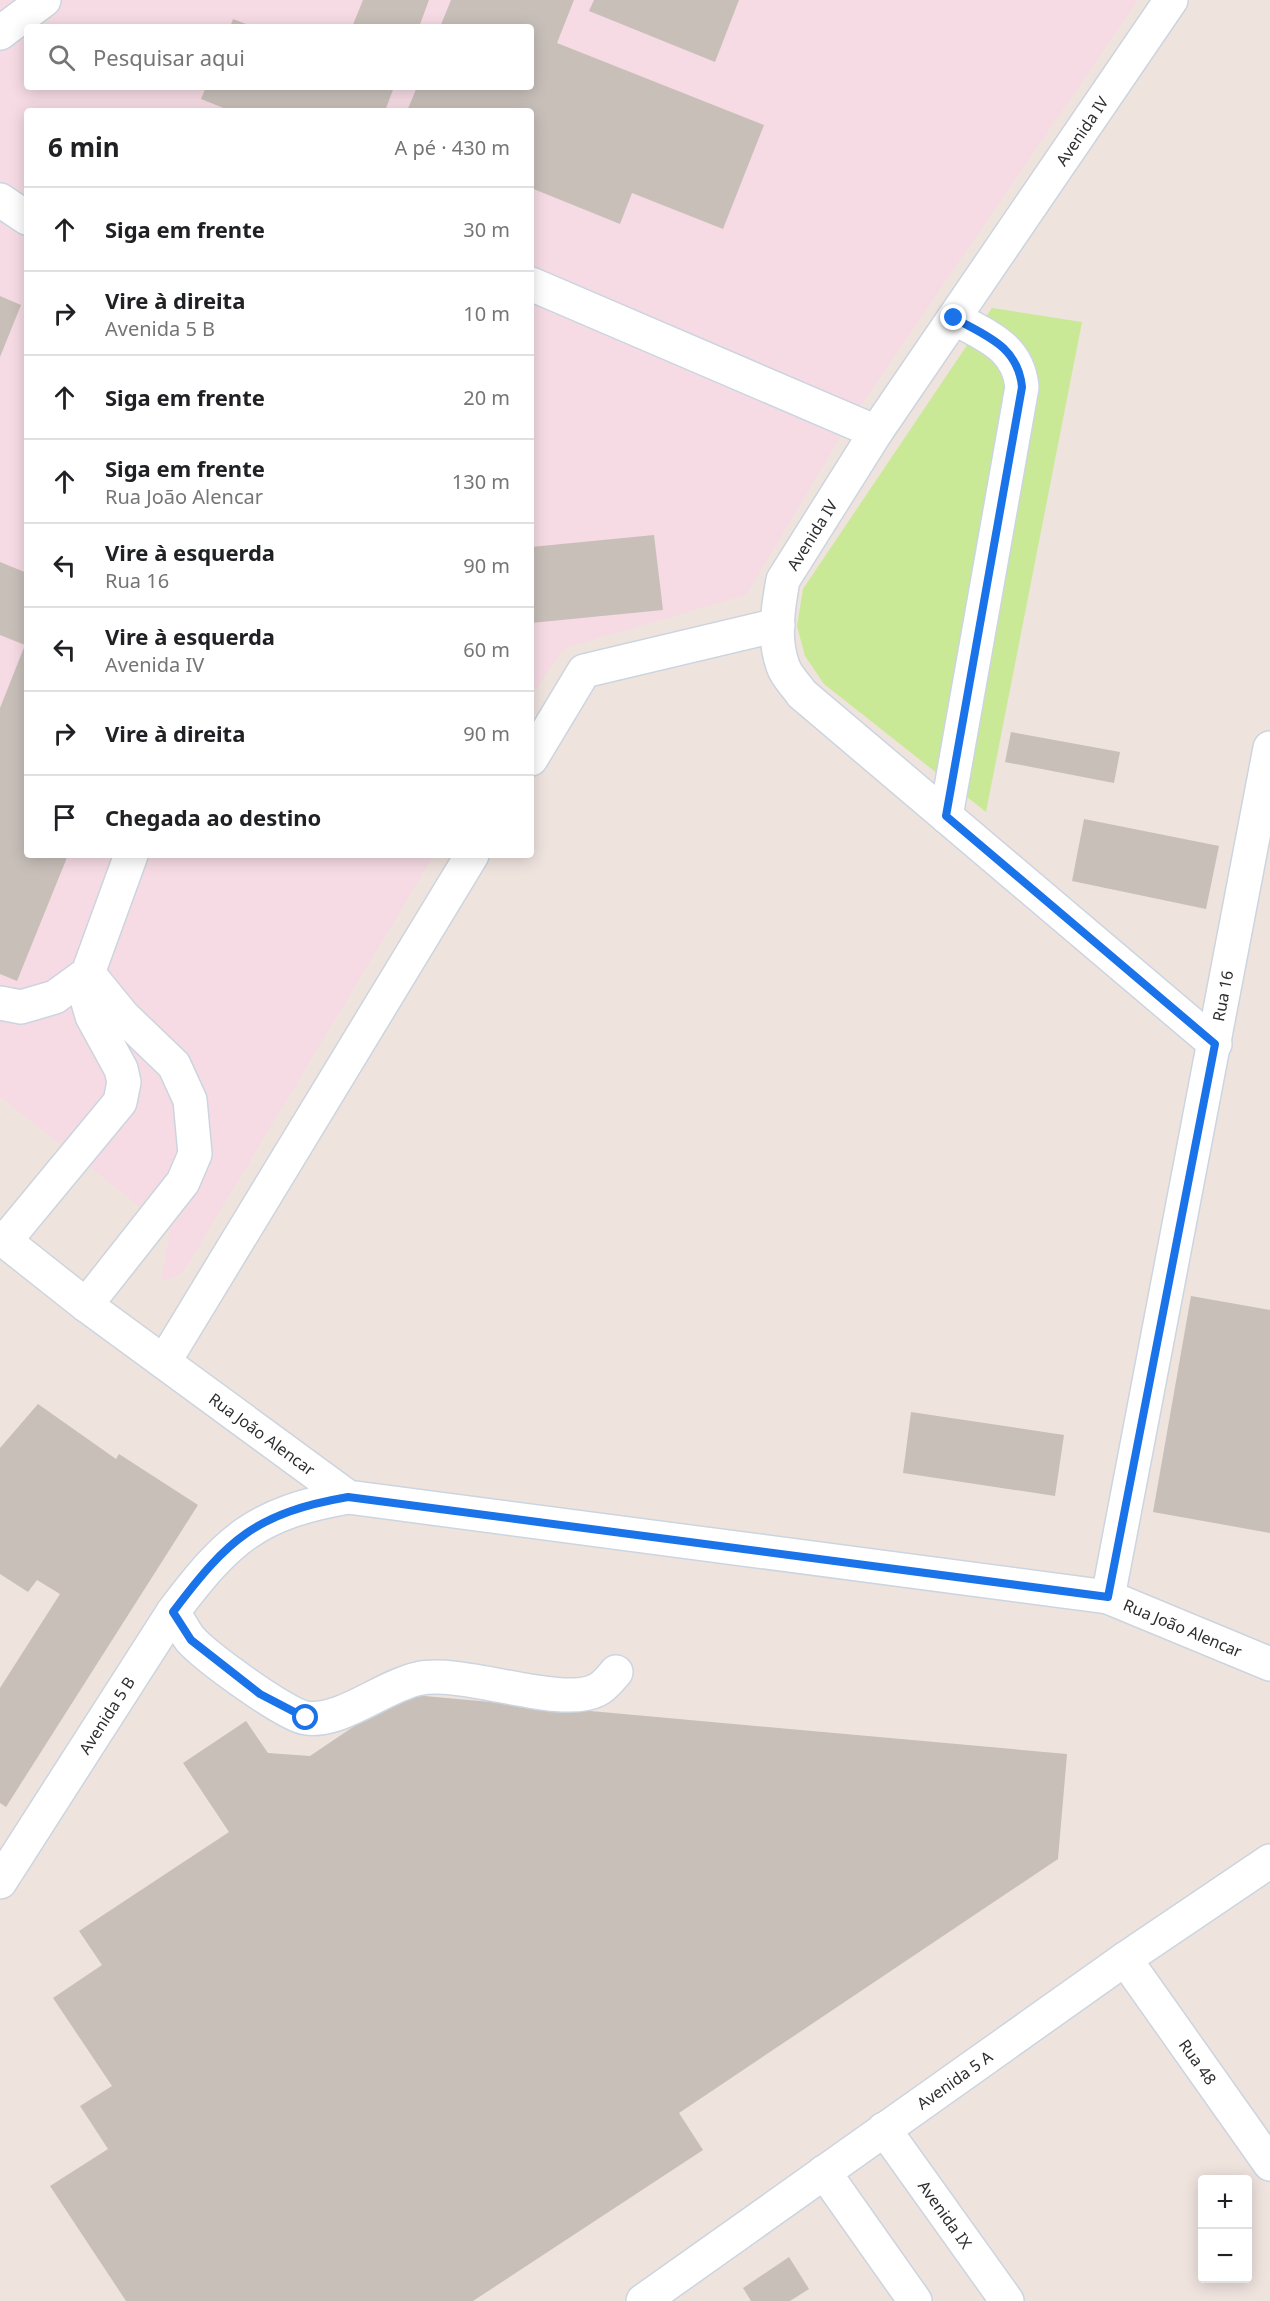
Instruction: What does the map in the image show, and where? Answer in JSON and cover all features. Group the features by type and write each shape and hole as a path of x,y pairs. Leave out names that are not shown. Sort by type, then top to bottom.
{"street":[{"path":"0,33 44,0"},
{"name":"Avenida IV","path":"1171,0 876,432 783,580 777,639 783,667 802,694 1215,1044"},
{"path":"0,200 24,216"},
{"path":"534,285 876,432"},
{"path":"946,816 1022,387 1021,370 1013,357 1000,345 954,318"},
{"path":"534,754 584,671 778,625"},
{"name":"Rua 16","path":"1108,1597 1270,748"},
{"path":"3,1239 120,1101 124,1082 121,1070 92,1016 86,995 88,973 129,858"},
{"path":"164,1362 470,858"},
{"path":"0,1003 21,1007 55,997 88,973"},
{"path":"86,1305 183,1182 195,1154 190,1100 174,1065 123,1016 88,973"},
{"name":"Rua João Alencar","path":"3,1239 86,1305 348,1497 1108,1597 1270,1664"},
{"name":"Avenida 5 B","path":"0,1882 173,1612 220,1554 248,1530 277,1516 308,1504 348,1497"},
{"path":"173,1612 191,1640 260,1694 306,1718 330,1717 393,1686 419,1678 455,1679 581,1695 606,1684 616,1671"},
{"name":"Avenida 5 A","path":"643,2301 884,2128 1125,1959 1270,1861"},
{"name":"Rua 48","path":"1125,1959 1270,2164"},
{"name":"Avenida IX","path":"884,2128 1007,2301"},
{"path":"824,2172 915,2301"}],"shaded area":[{"path":"0,0 1138,0 850,421 746,595 565,648 534,691 534,108 24,108 24,858 432,858 182,1274 161,1281 170,1230 0,1097"}],"green space":[{"path":"992,308 1082,322 986,812 824,684 805,656 797,626 803,589"}],"building":[{"path":"363,0 429,0 420,24 353,24"},
{"path":"451,0 574,0 557,43 764,125 723,229 632,193 620,224 534,189 534,108 408,108 416,90 534,90 534,24 441,24"},
{"path":"594,0 739,0 715,62 589,11"},
{"path":"233,19 246,24 231,24"},
{"path":"205,90 393,90 386,108 224,108 201,99"},
{"path":"0,296 21,305 0,357"},
{"path":"654,535 663,610 534,623 534,547"},
{"path":"0,562 24,572 24,645 0,635"},
{"path":"24,648 24,858 67,858 17,981 0,974 0,708"},
{"path":"1011,732 1120,752 1114,783 1005,762"},
{"path":"1084,819 1219,846 1206,909 1072,881"},
{"path":"1191,1296 1270,1310 1270,1533 1153,1512"},
{"path":"38,1404 116,1459 119,1454 198,1505 6,1807 0,1803 0,1688 60,1594 37,1580 28,1592 0,1574 0,1448"},
{"path":"911,1412 1064,1435 1055,1496 903,1473"},
{"path":"402,1694 1067,1754 1058,1859 679,2113 703,2150 473,2301 126,2301 50,2186 108,2149 80,2106 112,2086 53,1998 102,1965 79,1931 229,1832 183,1763 246,1721 268,1753 310,1756"},
{"path":"789,2257 809,2289 790,2301 751,2301 743,2288"}],"route":[{"path":"306,1718 260,1694 191,1640 173,1612 220,1554 248,1530 308,1504 348,1497 1108,1597 1215,1044 946,816 1022,387 1021,370 1013,357 1000,345 954,318"}]}
